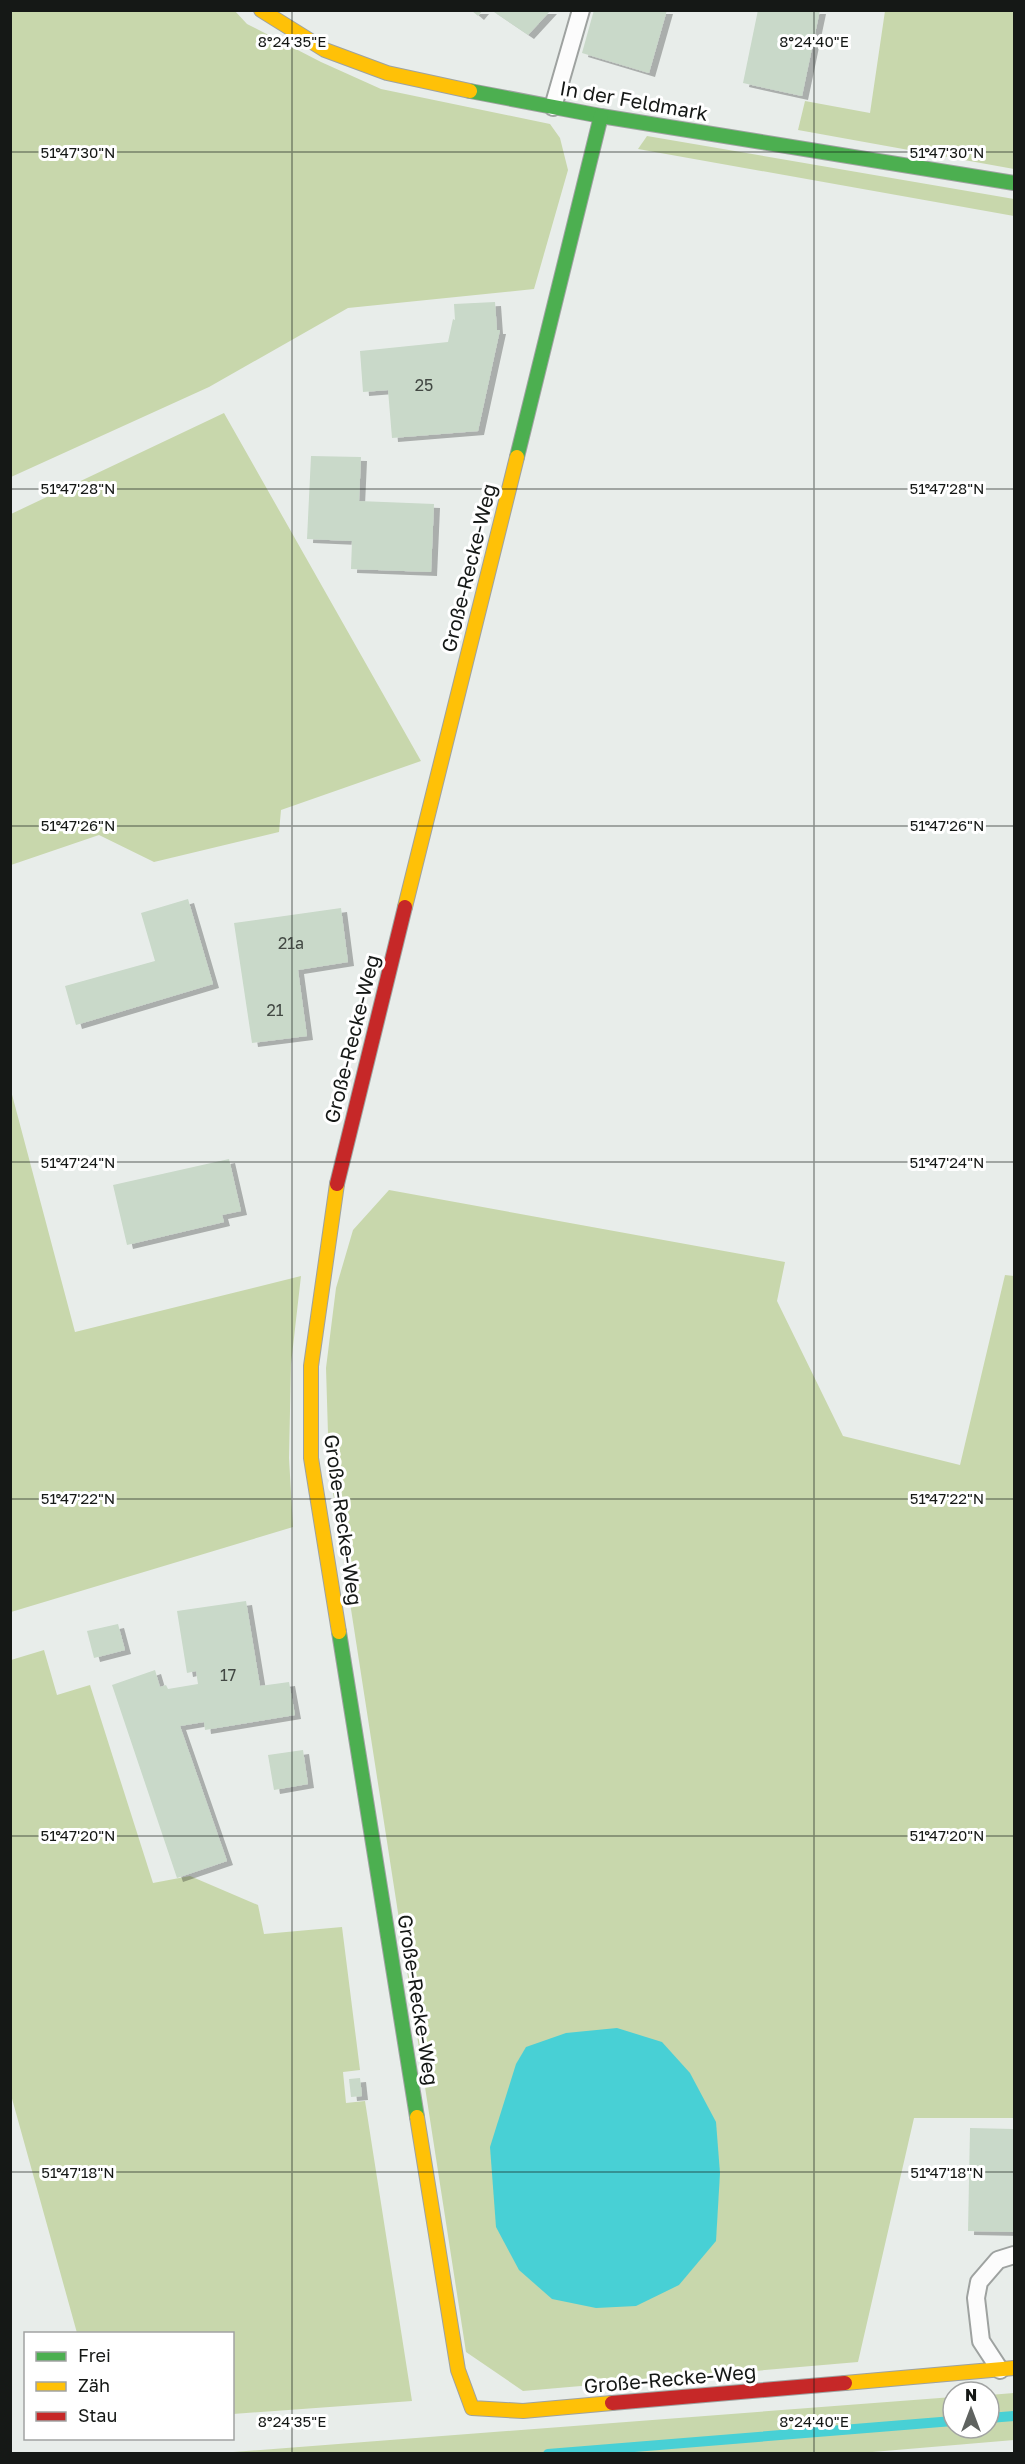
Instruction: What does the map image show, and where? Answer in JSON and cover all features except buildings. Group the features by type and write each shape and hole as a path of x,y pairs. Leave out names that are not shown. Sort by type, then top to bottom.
{"street":[{"name":"In der Feldmark","path":"261,10 325,50 387,73 601,116 1014,183"},
{"name":"Große-Recke-Weg","path":"601,116 338,1178 311,1366 311,1458 458,2370 472,2408 524,2411 1007,2369"}],"lane":[{"path":"553,107 581,10"},
{"path":"1007,2369 981,2341 976,2298 979,2282 998,2260 1014,2255"}],"green space":[{"path":"10,11 235,11 247,24 321,62 381,89 550,124 560,138 568,170 534,289 348,308 209,387 11,477"},
{"path":"885,11 1014,11 1014,169 798,130 805,101 870,113"},
{"path":"647,136 1014,199 1014,216 638,149"},
{"path":"224,413 421,761 281,810 279,832 154,862 99,835 11,865 11,514"},
{"path":"10,1087 75,1332 301,1276 291,1364 289,1458 293,1527 11,1612"},
{"path":"389,1190 785,1262 777,1301 843,1436 960,1465 1005,1275 1014,1276 1014,2118 914,2118 858,2362 523,2391 466,2352 329,1467 326,1368 336,1288 353,1230"},
{"path":"44,1650 57,1695 90,1685 153,1883 190,1876 258,1905 264,1934 342,1927 360,2070 343,2072 346,2103 365,2101 412,2401 234,2414 234,2332 77,2332 11,2095 11,1660"},
{"path":"1014,2393 1014,2440 849,2454 220,2453 941,2398 941,2440 1001,2440 1001,2394"}],"water":[{"path":"617,2028 662,2042 690,2073 716,2122 720,2173 716,2241 679,2285 636,2306 596,2308 552,2299 519,2270 496,2227 490,2147 516,2064 526,2047 566,2033"}],"waterway":[{"path":"1001,2417 1014,2416"},
{"path":"548,2454 941,2422"}],"traffic: fast":[{"path":"470,91 601,116 1014,183"},
{"path":"517,457 601,116"},
{"path":"339,1632 417,2117"}],"traffic: slow":[{"path":"261,10 325,50 387,73 470,91"},
{"path":"405,907 517,457"},
{"path":"337,1184 311,1366 311,1458 339,1632"},
{"path":"417,2117 458,2370 472,2408 523,2411 612,2403"},
{"path":"845,2383 1014,2368"}],"traffic: jam":[{"path":"337,1184 405,907"},
{"path":"612,2403 845,2383"}]}
